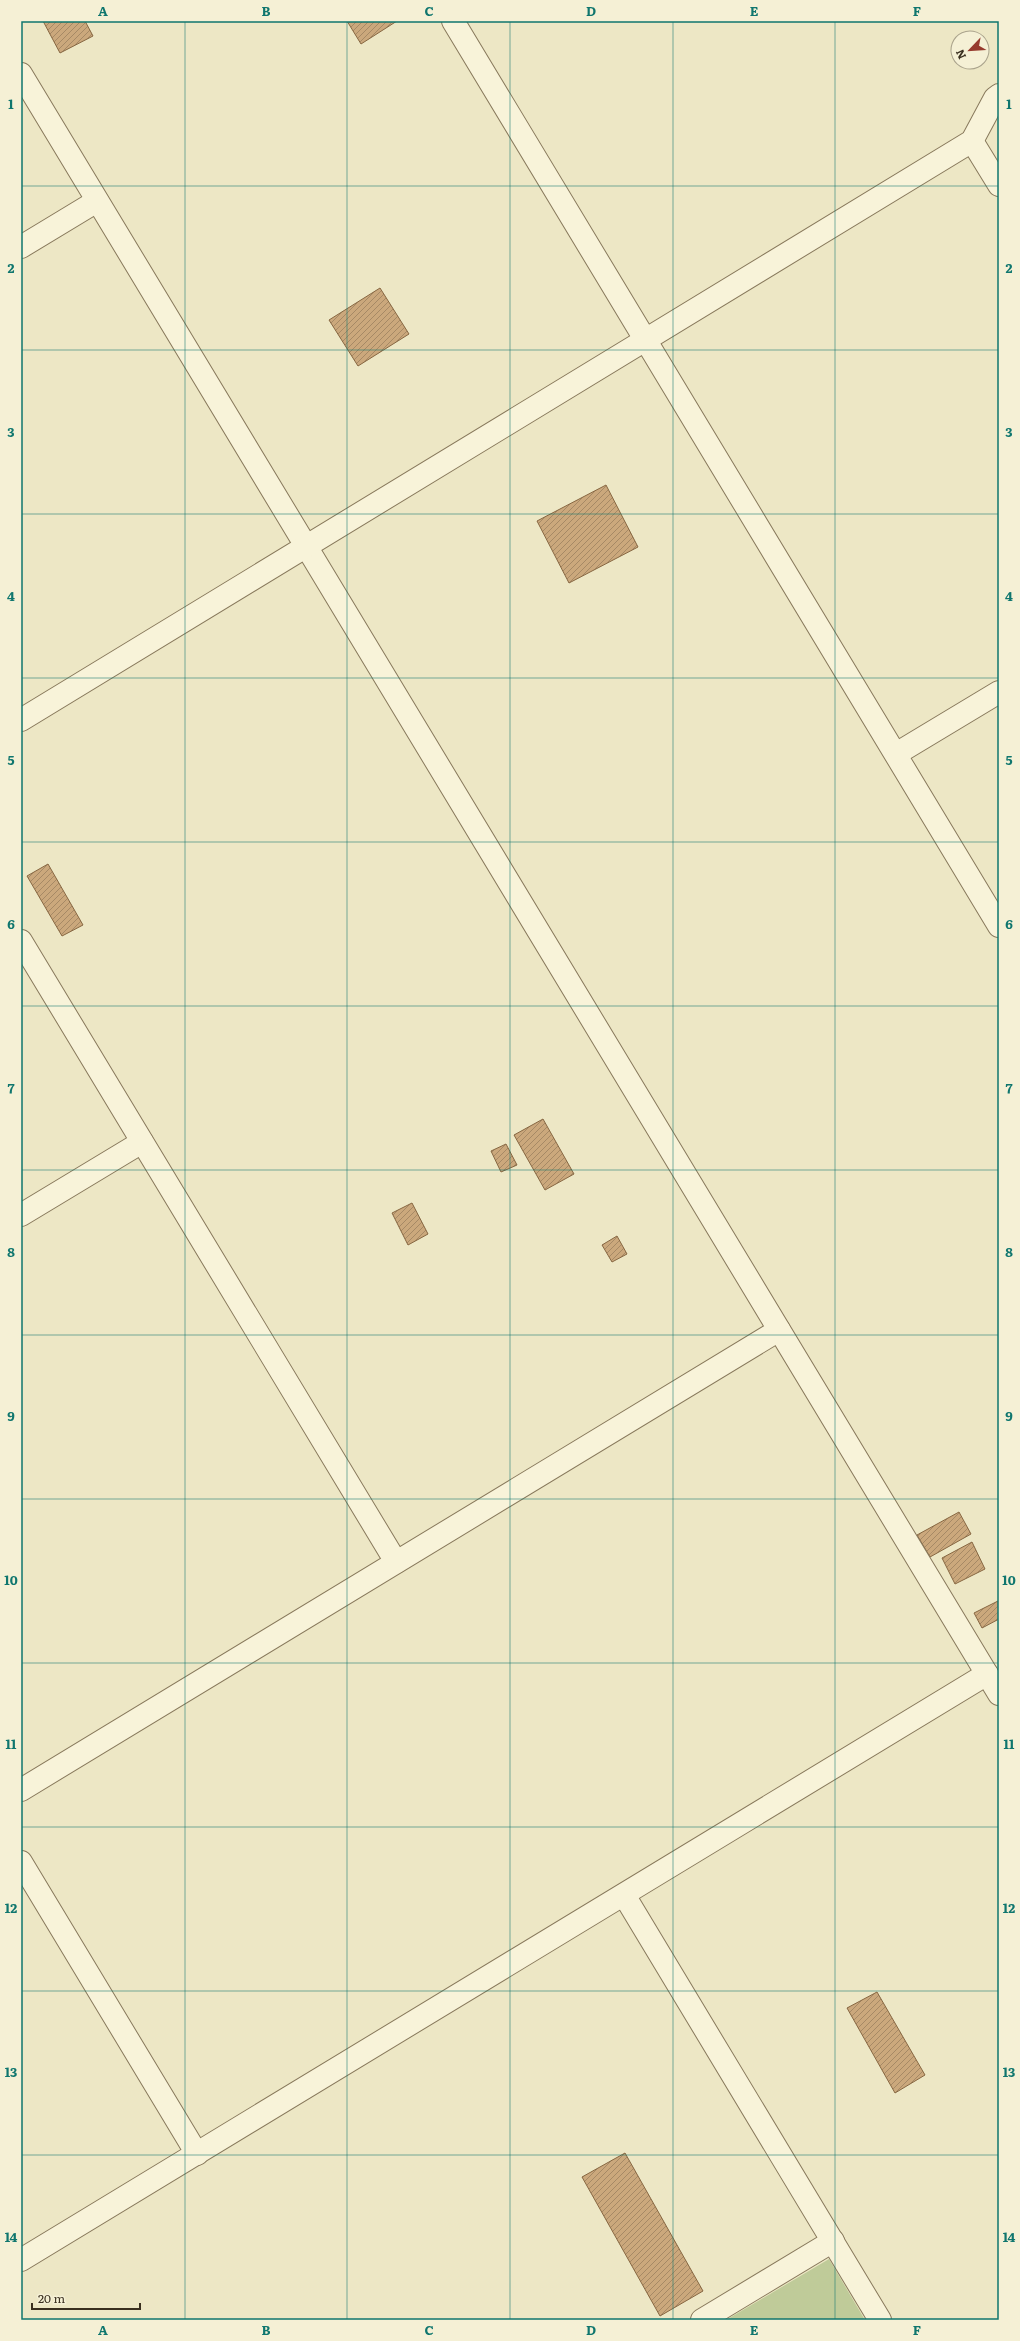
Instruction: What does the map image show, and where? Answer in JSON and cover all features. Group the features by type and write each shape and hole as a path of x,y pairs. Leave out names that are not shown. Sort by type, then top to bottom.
{"street":[{"path":"453,21 999,926"},
{"path":"21,74 999,1694"},
{"path":"21,720 972,141 995,98 999,95"},
{"path":"972,141 999,185"},
{"path":"21,247 97,201"},
{"path":"896,754 999,692"},
{"path":"21,941 396,1562"},
{"path":"21,1216 142,1142"},
{"path":"21,1790 779,1330"},
{"path":"21,2260 987,1674"},
{"path":"21,1862 197,2154"},
{"path":"624,1895 880,2320"},
{"path":"702,2320 833,2241"}],"green space":[{"path":"829,2259 865,2320 726,2320"}],"building":[{"path":"43,21 85,21 93,36 60,53"},
{"path":"347,21 397,21 361,44"},
{"path":"380,288 409,334 358,366 329,320"},
{"path":"606,485 638,547 569,583 537,521"},
{"path":"48,864 83,925 62,936 27,876"},
{"path":"543,1119 574,1174 545,1190 514,1135"},
{"path":"506,1144 517,1165 501,1172 491,1151"},
{"path":"412,1203 428,1234 408,1245 392,1213"},
{"path":"617,1236 627,1254 612,1262 602,1245"},
{"path":"959,1512 971,1534 930,1557 917,1535"},
{"path":"972,1542 985,1569 955,1584 942,1558"},
{"path":"998,1601 999,1619 982,1628 974,1613"},
{"path":"877,1992 925,2075 895,2093 847,2008"},
{"path":"625,2153 703,2291 660,2316 582,2177"}]}
